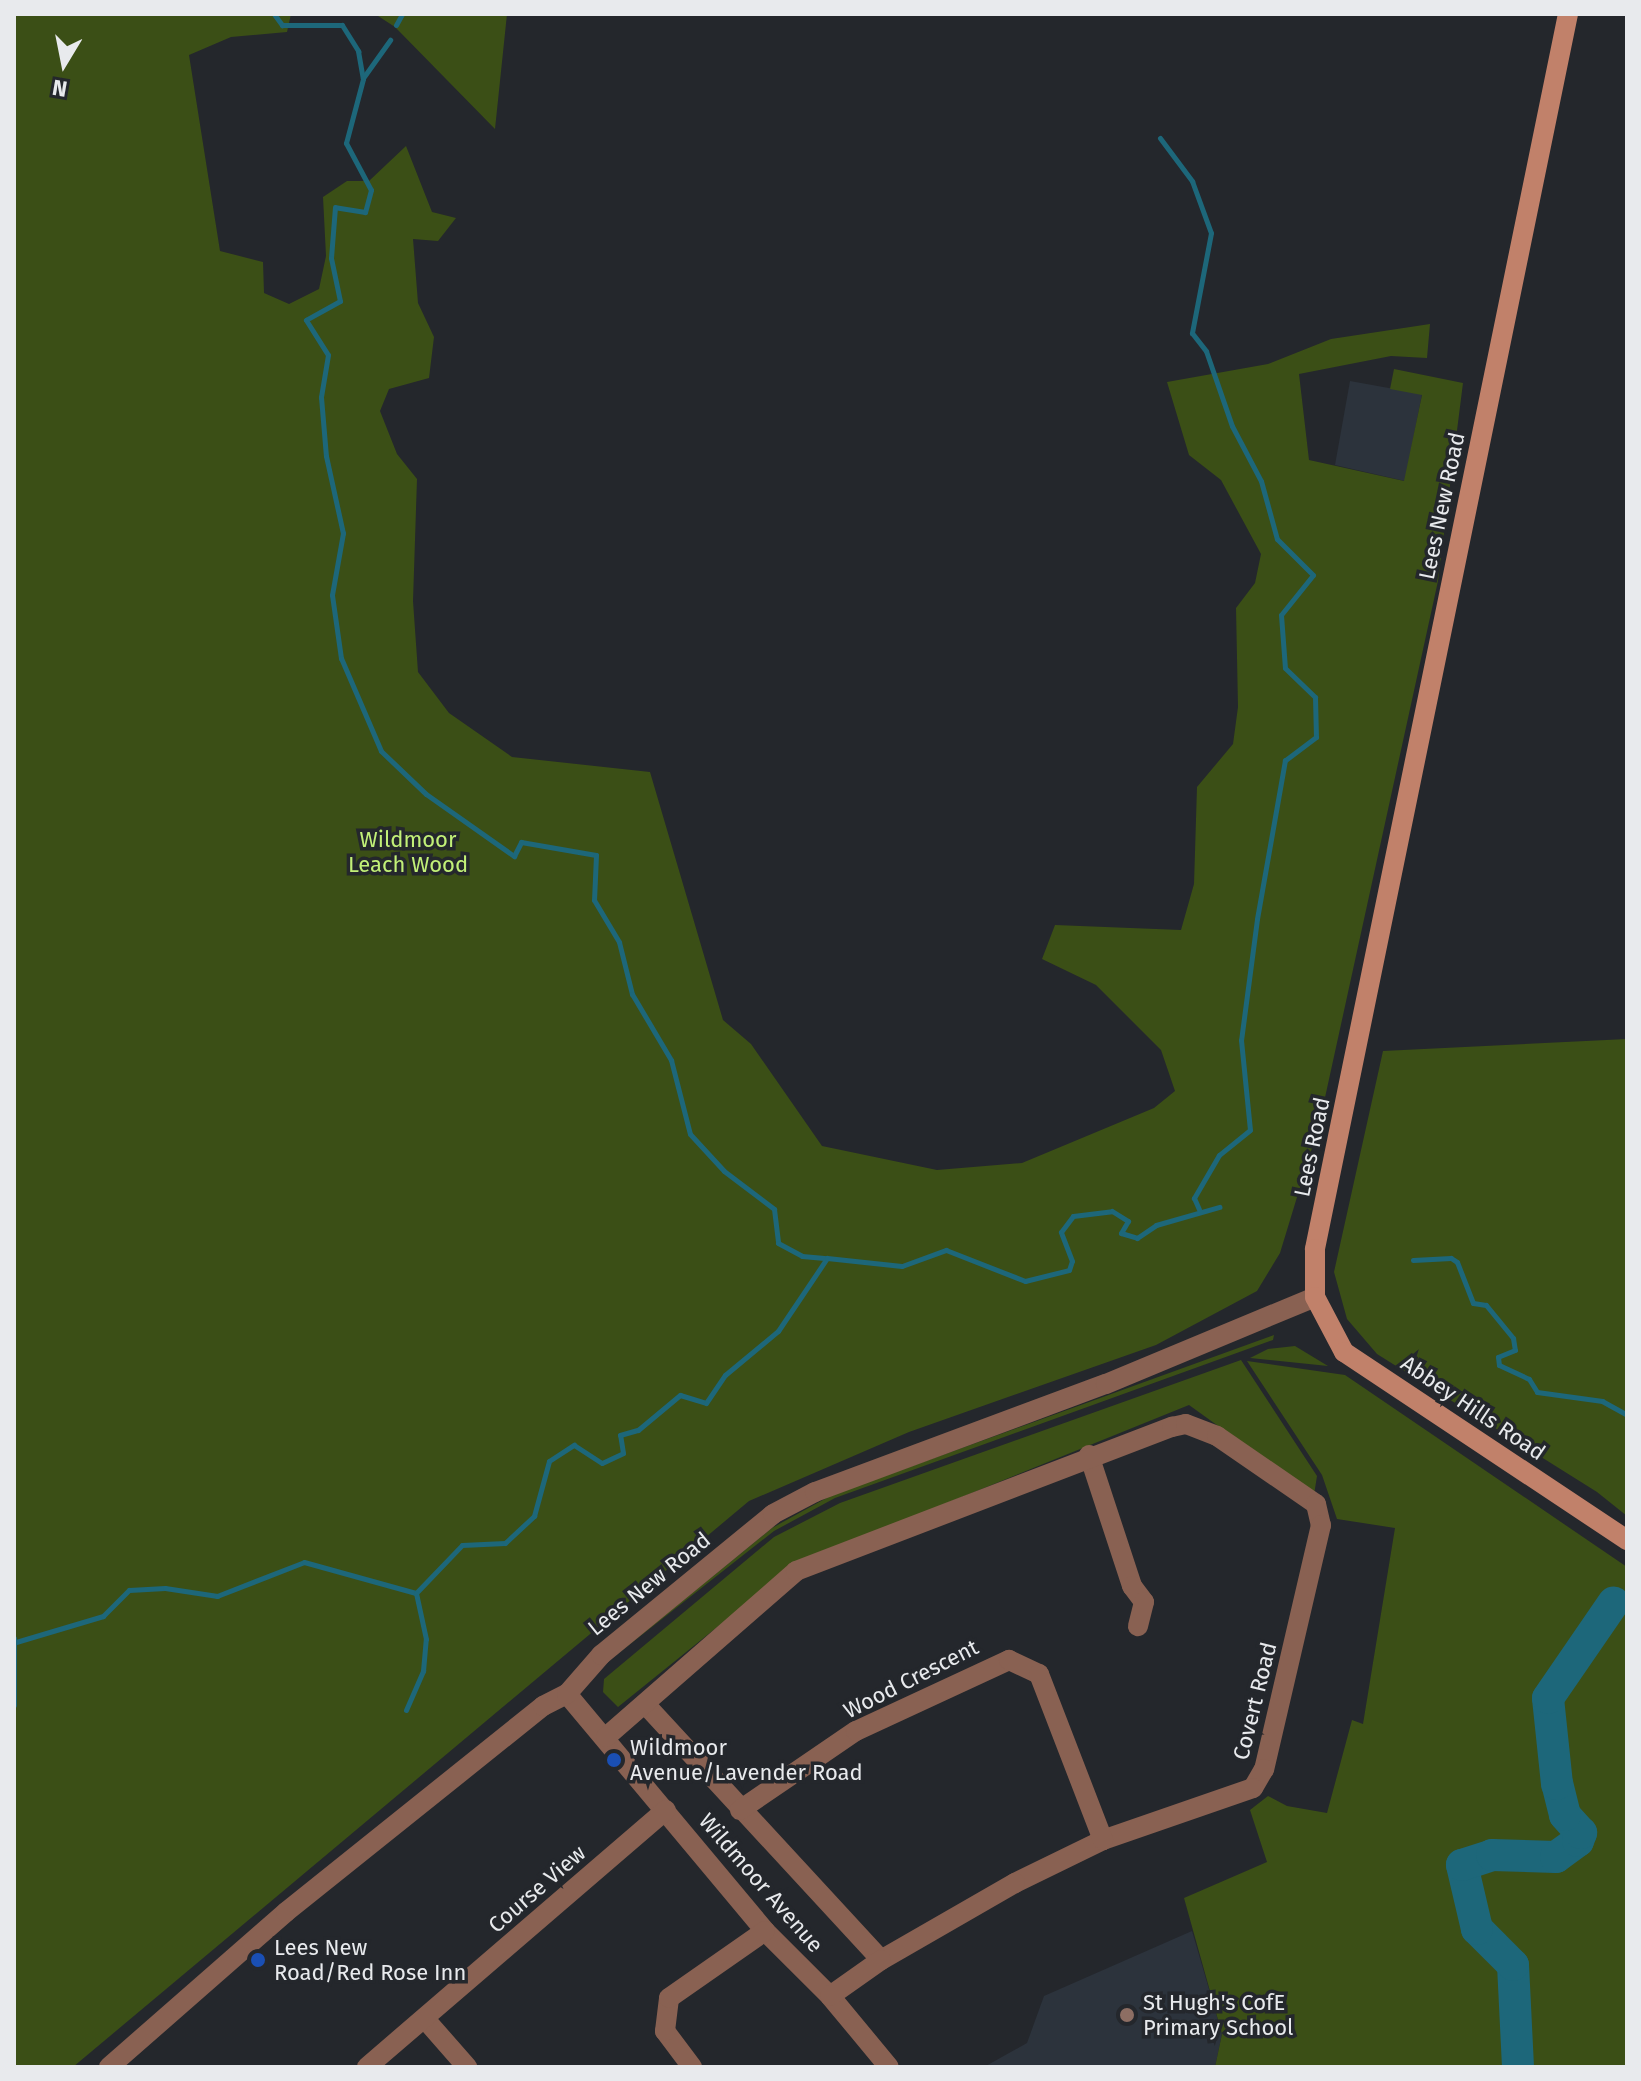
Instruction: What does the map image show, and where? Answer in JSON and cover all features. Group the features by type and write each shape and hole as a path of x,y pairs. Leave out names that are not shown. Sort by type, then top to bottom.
{"main road":[{"name":"Lees New Road","path":"1366,1007 1568,14"},
{"name":"Lees Road","path":"1315,1297 1315,1249 1366,1007"},
{"name":"Abbey Hills Road","path":"1315,1297 1344,1352 1627,1540"}],"street":[{"name":"Lees New Road","path":"109,2067 286,1912 543,1706 567,1694 601,1655 773,1514 815,1492 1135,1373 1315,1297"},
{"name":"Covert Road","path":"606,1737 796,1571 1089,1455 1172,1427 1198,1428 1316,1504 1321,1525 1264,1769 1253,1788 1103,1840 881,1960 830,1996"},
{"path":"1089,1455 1132,1586 1144,1602 1138,1626"},
{"name":"Wood Crescent","path":"740,1810 856,1731 1009,1660 1039,1674 1103,1840"},
{"name":"Wildmoor Avenue","path":"567,1694 765,1931 830,1996 889,2067"},
{"name":"Wildmoor Avenue","path":"645,1704 881,1960"},
{"name":"Course View","path":"367,2067 666,1810"},
{"path":"692,2067 665,2031 669,1998 765,1931"},
{"path":"425,2019 467,2067"}],"shaded area":[{"path":"1350,381 1422,394 1405,481 1335,465"},
{"name":"St Hugh's CofE Primary School","path":"1192,1931 1222,2034 1215,2067 984,2067 1027,2043 1044,1996"}],"green space":[{"name":"Wildmoor Leach Wood","path":"14,14 291,14 287,32 231,37 189,55 220,251 263,262 264,293 289,304 319,289 326,256 323,197 347,181 369,181 406,146 432,212 456,218 438,241 413,239 418,303 434,337 429,378 389,389 380,411 397,454 417,479 413,601 418,672 449,713 512,757 650,772 723,1020 751,1044 822,1146 937,1170 1022,1163 1154,1108 1175,1091 1161,1050 1096,985 1042,959 1055,925 1181,930 1194,884 1197,787 1233,744 1238,707 1236,608 1255,583 1261,554 1221,480 1189,455 1167,382 1268,364 1331,339 1430,324 1427,358 1391,356 1299,374 1309,460 1404,481 1422,395 1390,389 1394,369 1463,383 1438,581 1319,1125 1280,1253 1257,1291 1156,1345 909,1432 749,1501 73,2067 14,2067"},
{"path":"375,14 507,14 495,129 395,27"},
{"path":"1627,1039 1627,1516 1597,1492 1377,1354 1347,1319 1334,1272 1383,1051"},
{"path":"1274,1335 1273,1340 835,1498 774,1531 615,1656 772,1528 832,1495"},
{"path":"1295,1346 1328,1366 1250,1358 1268,1349"},
{"path":"1241,1360 1317,1476 1314,1495 1189,1405 794,1565 618,1707 603,1692 604,1679 774,1537 840,1503"},
{"path":"1247,1361 1345,1375 1627,1567 1627,2067 1215,2067 1222,2034 1184,1898 1267,1862 1250,1810 1268,1796 1287,1806 1327,1813 1352,1720 1363,1724 1395,1528 1337,1519 1322,1475"}],"waterway":[{"path":"274,14 282,25 342,25 358,51 363,79 346,143 371,190 365,212 335,207 331,258 340,301 306,320 328,355 321,397 326,456 343,533 332,595 341,658 381,751 426,794 514,856 521,842 596,855 594,900 619,942 632,994 671,1060 690,1134 724,1171 774,1209 778,1243 802,1256 827,1258"},
{"path":"396,25 402,14"},
{"path":"363,78 390,40"},
{"path":"1160,138 1192,181 1211,233 1192,333 1206,351 1232,426 1261,481 1277,539 1313,575 1281,615 1285,668 1315,697 1316,737 1285,760 1257,919 1241,1040 1250,1130 1219,1155 1194,1198 1199,1209"},
{"path":"16,1642 103,1616 129,1590 165,1588 217,1596 304,1562 416,1593 462,1545 505,1543 534,1516 549,1461 574,1445 602,1463 623,1453 620,1435 638,1430 680,1395 706,1403 725,1375 778,1331 827,1258 902,1266 946,1250 1025,1281 1069,1270 1072,1261 1061,1232 1073,1216 1112,1211 1128,1221 1121,1233 1137,1238 1156,1225 1219,1207"},
{"path":"1413,1260 1451,1258 1457,1262 1473,1303 1486,1305 1513,1338 1515,1350 1498,1357 1499,1365 1529,1379 1537,1392 1602,1401 1627,1415"},
{"path":"406,1710 423,1671 426,1639 416,1593"},
{"path":"1518,2067 1513,1965 1477,1929 1462,1865 1492,1855 1556,1857 1578,1841 1581,1833 1565,1815 1557,1784 1548,1698 1614,1602"},
{"path":"14,1638 14,1705"}],"place":[{"name":"Wildmoor Avenue/Lavender Road","path":"614,1760"},
{"name":"Lees New Road/Red Rose Inn","path":"258,1960"},
{"name":"St Hugh's CofE Primary School","path":"1127,2015"}]}
